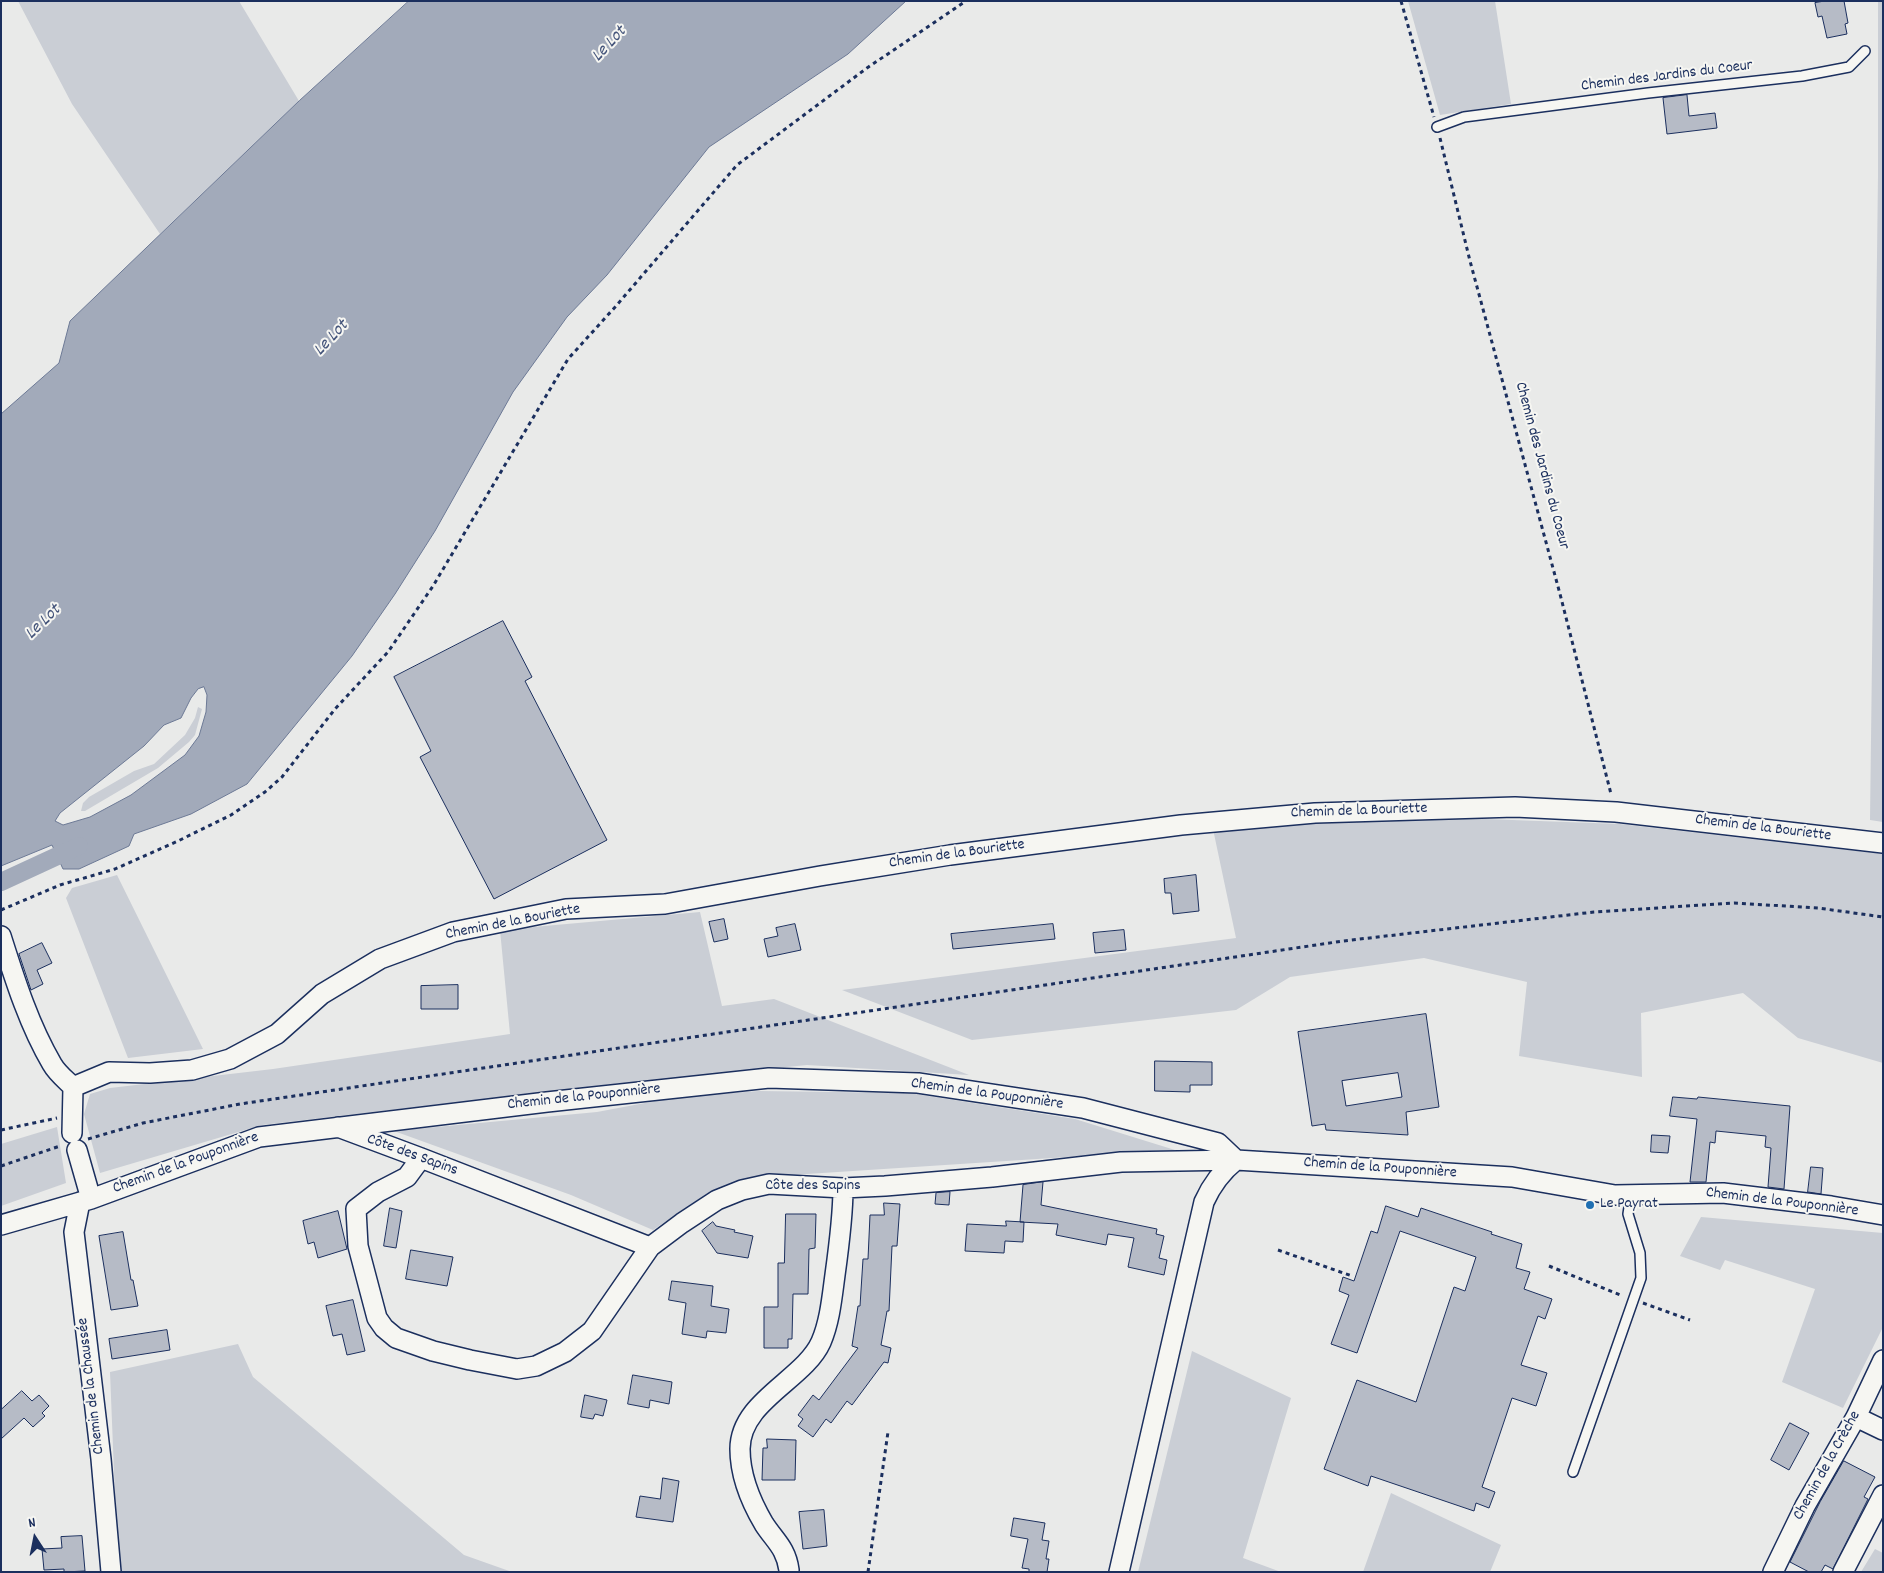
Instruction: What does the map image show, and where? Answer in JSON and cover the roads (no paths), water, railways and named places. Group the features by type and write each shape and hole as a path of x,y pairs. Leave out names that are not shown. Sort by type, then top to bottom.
{"street":[{"name":"Chemin de la Bouriette","path":"73,1087 109,1072 150,1073 192,1070 230,1059 277,1034 322,994 380,959 453,932 566,909 665,904 950,855 1181,825 1305,814 1515,807 1616,812 1883,843"},
{"path":"1,936 17,987 31,1020 53,1066 73,1087"},
{"name":"Chemin de la Pouponnière","path":"1,1225 86,1200 259,1137 769,1078 918,1083 1084,1108 1218,1144 1236,1160 1512,1177 1615,1195 1723,1193 1831,1206 1883,1215"},
{"name":"Chemin de la Chaussée","path":"73,1087 72,1137 86,1200 74,1232 100,1450 111,1572"},
{"name":"Côte des Sapins","path":"338,1127 650,1247 682,1222 717,1200 742,1190 769,1184 843,1188 992,1177 1121,1162 1236,1160"},
{"path":"421,1158 407,1177 378,1192 356,1209 358,1246 377,1318 396,1338 433,1351 470,1360 517,1369 536,1366 565,1352 592,1331 650,1247"},
{"path":"1119,1572 1204,1202 1211,1185 1236,1160"},
{"path":"789,1570 788,1558 784,1549 758,1512 741,1469 740,1446 744,1426 755,1410 809,1358 820,1342 830,1307 843,1215 843,1188"},
{"name":"Chemin de la Crèche","path":"1773,1572 1805,1506 1856,1417 1883,1360"},
{"path":"1856,1417 1883,1430"},
{"path":"1843,1572 1883,1495"}],"lane":[{"name":"Chemin des Jardins du Coeur","path":"1437,127 1464,117 1648,93 1802,76 1849,67 1865,51"},
{"path":"1573,1472 1641,1278 1640,1253 1628,1214 1631,1195"}],"water":[{"name":"Le Lot","path":"409,1 906,1 848,54 709,147 607,275 567,317 513,392 435,531 395,594 352,656 247,784 191,814 134,834 129,846 79,869 63,869 52,845 1,866 1,414 59,363 70,321 299,101","holes":["204,687 207,695 206,712 199,736 185,755 131,795 90,817 63,825 55,821 60,813 144,746 164,725 181,718 198,689"]}],"waterway":[{"path":"1,882 79,846"}],"place":[{"name":"Le Payrat","path":"1590,1205"}]}
